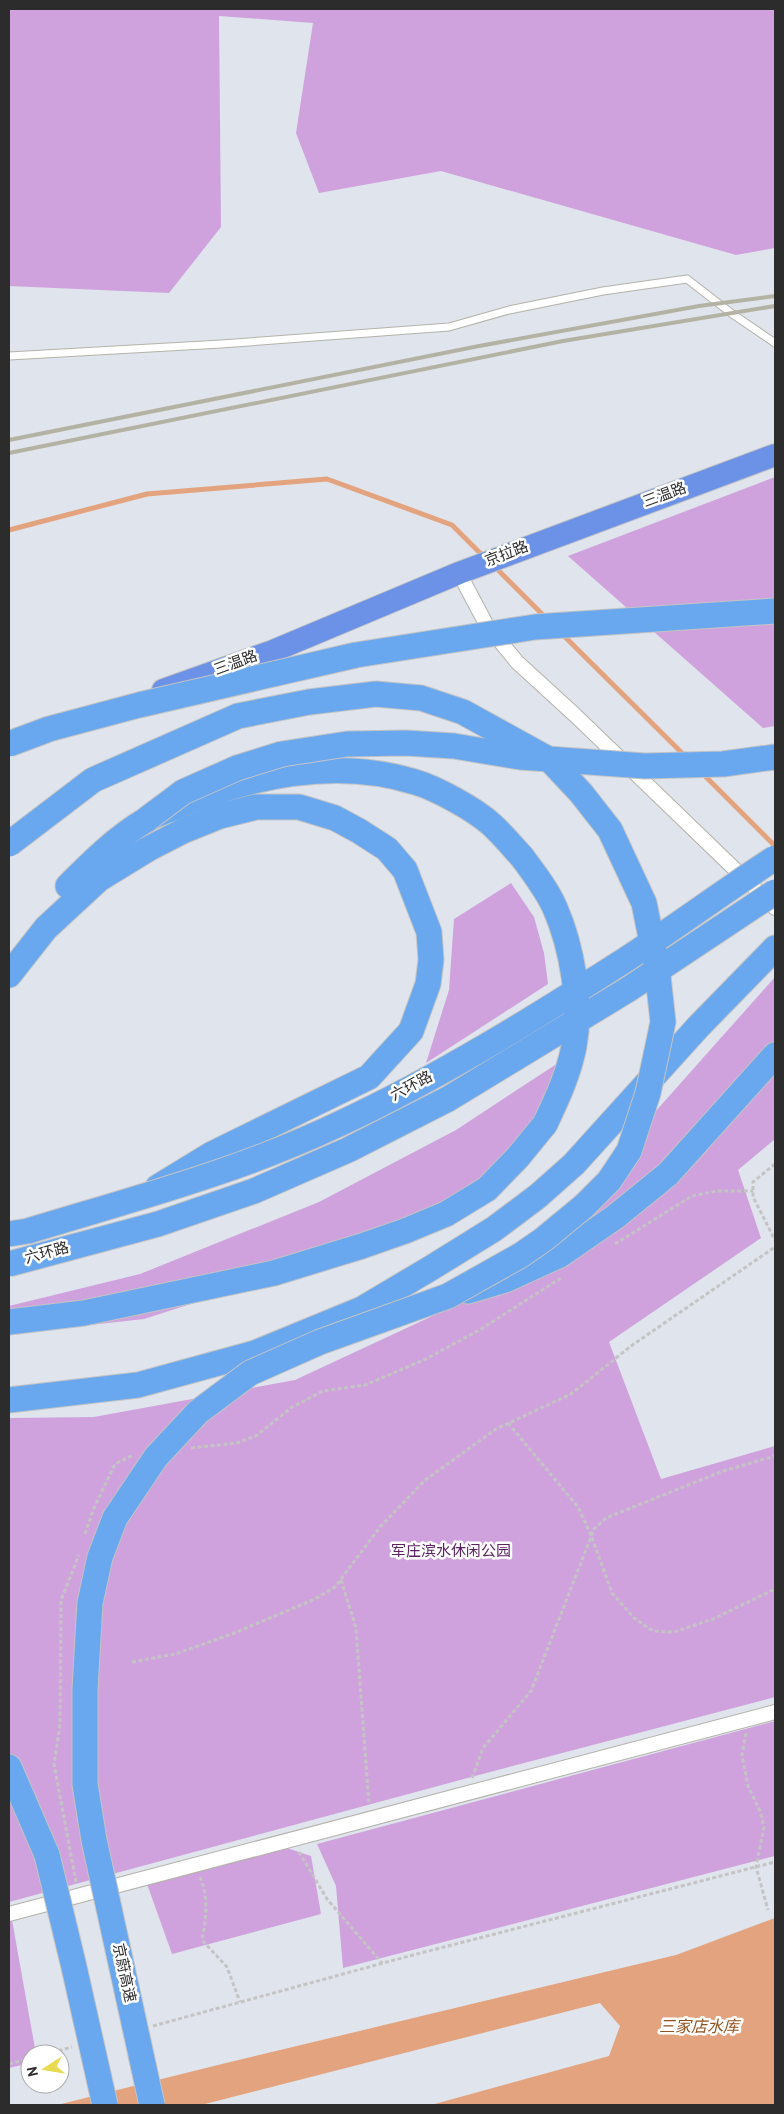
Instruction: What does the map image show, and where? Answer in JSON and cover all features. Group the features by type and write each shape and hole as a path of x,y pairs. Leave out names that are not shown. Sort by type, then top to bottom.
{"highway":[{"name":"三温路","path":"555,537 775,454"},
{"name":"京拉路","path":"459,573 555,537"},
{"name":"三温路","path":"9,743 239,664 459,573"},
{"path":"9,743 49,729 140,705 356,655 535,627 775,612"},
{"path":"9,844 93,780 238,716 309,702 376,694 421,698 463,712 550,760 581,792 610,830 644,903 657,966 663,1022 648,1092 629,1151 609,1181 584,1206 544,1239 521,1255 448,1296"},
{"path":"9,975 92,874 108,848 183,792 237,768 282,754 347,744 406,742 454,746 520,757 645,766 723,764 775,757"},
{"path":"9,1322 84,1312 274,1273 362,1246 446,1214 487,1189 518,1157 545,1124 563,1086 574,1045 577,1003 569,953 555,908 522,857 490,823 453,799 416,782 374,773 328,771 286,774 247,782 210,793 147,819"},
{"path":"9,952 35,919 92,874 148,849 183,830 220,816 256,807 299,807 335,818 387,849 405,870 429,932 431,960 428,984 411,1031 369,1077 212,1154 145,1195"},
{"name":"六环路","path":"9,1234 28,1231 247,1164 339,1124 423,1082 625,959 775,858"},
{"name":"六环路","path":"9,1264 158,1224 254,1191 348,1150 456,1094 629,989 775,892"},
{"path":"9,1400 138,1385 255,1354 362,1309 494,1229 538,1196 574,1164 705,1020 775,948"},
{"path":"448,1296 505,1280 560,1255 615,1217 668,1174 775,1055"},
{"name":"京蔚高速","path":"152,2105 94,1840 85,1784 85,1689 90,1603 100,1557 115,1518 162,1450 198,1412 250,1373 320,1342 448,1296"},
{"path":"9,1767 47,1855 106,2105"}],"street":[{"path":"459,573 486,624 517,662 576,716 775,908"},
{"path":"9,1914 291,1838 775,1712"}],"lane":[{"path":"9,356 221,344 450,327 509,310 603,291 687,279 731,313 775,343"}],"path":[{"path":"775,1164 753,1182 753,1197 775,1240"},
{"path":"614,1244 692,1196 717,1191 753,1191"},
{"path":"132,1662 175,1654 232,1634 315,1599 341,1580 380,1527 424,1481 496,1429 571,1394 631,1346 775,1247"},
{"path":"183,1448 237,1443 256,1436 292,1407 323,1391 365,1385 426,1359 481,1329 564,1276"},
{"path":"508,1423 578,1507 591,1535 612,1593 634,1618 652,1631 674,1632 713,1619 775,1589"},
{"path":"84,1537 93,1510 115,1464 137,1453"},
{"path":"467,1792 484,1748 532,1691 594,1529 606,1518 723,1471 775,1456"},
{"path":"79,1895 54,1764 60,1725 61,1600 81,1546"},
{"path":"341,1580 356,1628 370,1818"},
{"path":"749,1719 742,1755 748,1786 760,1811 764,1827 756,1867 768,1910"},
{"path":"291,1838 327,1900 382,1963"},
{"path":"151,2027 382,1963 775,1862"},
{"path":"195,1864 204,1887 207,1914 202,1940 227,1967 240,2002"},
{"path":"70,2048 74,2047"}],"green space":[{"path":"9,9 775,9 775,248 736,255 441,171 319,193 296,133 313,23 219,16 221,227 169,293 9,286"},
{"path":"775,477 775,726 763,728 568,556"},
{"path":"511,883 534,917 544,953 548,984 426,1063 449,990 454,919"},
{"name":"军庄滨水休闲公园","path":"775,977 775,1139 738,1170 761,1238 609,1342 661,1479 775,1446 775,1697 9,1902 9,1418 94,1417 295,1380 471,1298 615,1157"},
{"path":"555,1065 557,1080 539,1136 430,1227 144,1319 9,1334 9,1306 140,1274 319,1202 456,1130"},
{"path":"775,1721 775,1856 343,1968 336,1886 317,1844"},
{"path":"287,1848 311,1856 321,1914 172,1954 147,1884"},
{"path":"12,1920 34,2044 20,2044 20,2065 9,2068 9,1921"}],"water":[{"name":"三家店水库","path":"775,1918 775,2105 431,2105 609,2056 620,2026 600,2003 201,2105 57,2105 676,1955"}],"waterway":[{"path":"9,530 147,494 327,479 452,525 484,557"},
{"path":"494,566 546,618"},
{"path":"561,633 685,756"},
{"path":"701,772 775,846"}],"railway":[{"path":"9,440 479,346 699,306 775,296"},
{"path":"9,453 563,341 775,306"}]}
